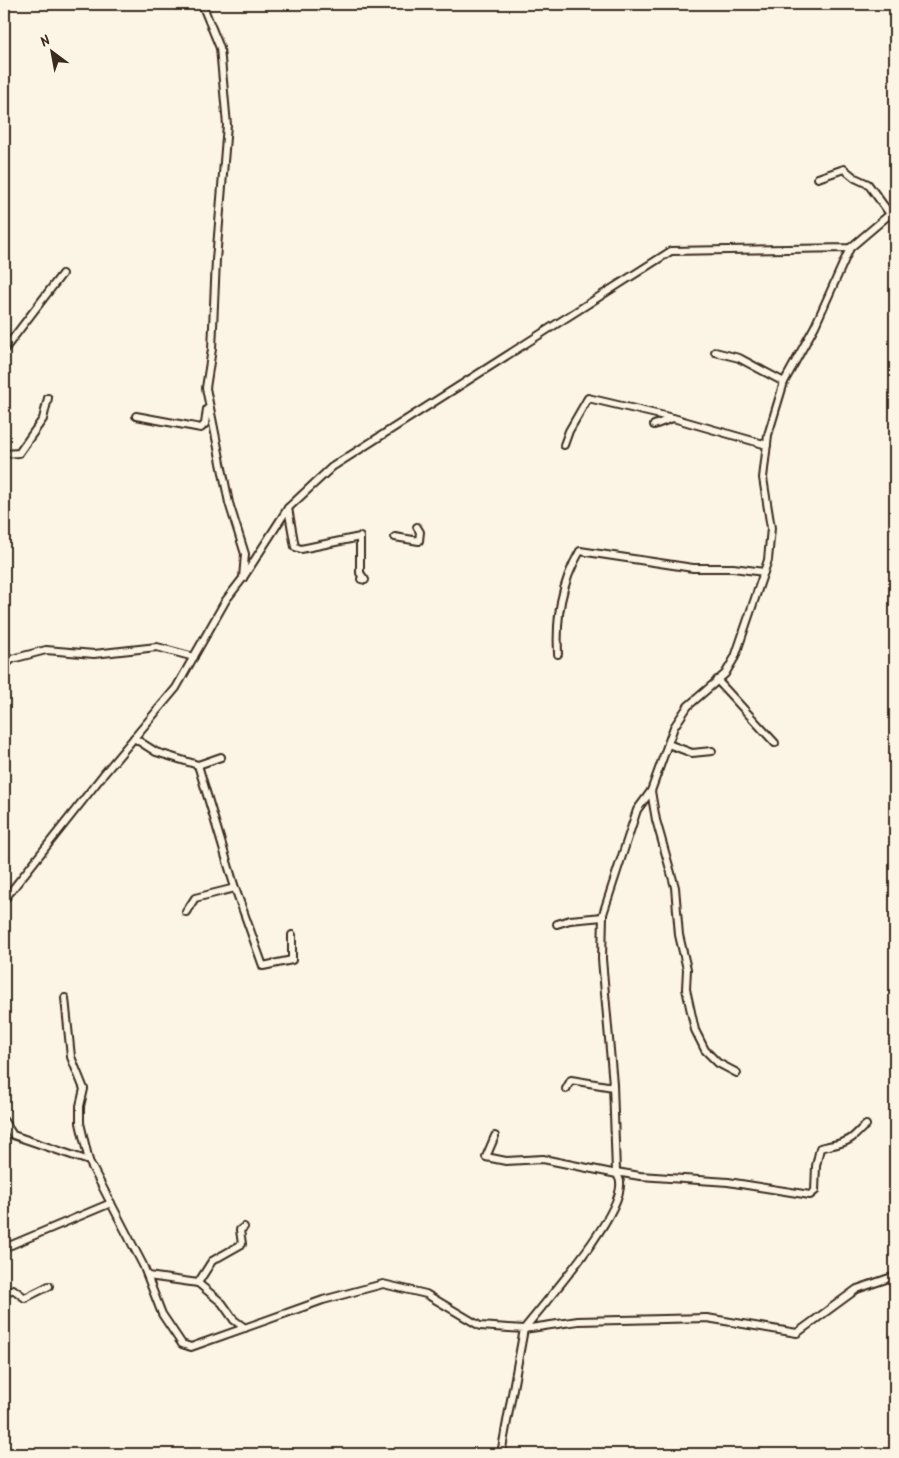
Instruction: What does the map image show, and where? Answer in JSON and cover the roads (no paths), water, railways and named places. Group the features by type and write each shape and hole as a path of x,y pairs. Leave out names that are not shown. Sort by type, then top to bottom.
{"street":[{"path":"136,416 202,428 207,414 206,388 212,350 216,260 227,125 220,48 202,4"},
{"path":"501,1454 524,1329 581,1258 612,1214 620,1183 617,1173 614,1087 602,959 603,917 637,810 650,791 674,727 688,706 725,674 734,657 764,572 768,560 771,528 763,478 767,445 784,382 815,326 850,248 893,213 868,184 855,178 844,169 818,178"},
{"path":"4,900 176,688 226,600 244,578 288,508 332,467 671,251 850,248"},
{"path":"4,350 21,325 47,296 62,274"},
{"path":"715,352 740,358 784,382"},
{"path":"206,388 229,503 245,554 244,578"},
{"path":"4,454 19,453 43,419 48,398"},
{"path":"564,445 569,431 588,398 673,418 767,445"},
{"path":"654,425 673,418"},
{"path":"288,508 295,547 301,549 360,537 360,573 365,580 361,579"},
{"path":"394,536 419,541 420,532 417,527"},
{"path":"558,654 557,631 562,594 571,567 580,551 692,568 733,568 764,572"},
{"path":"4,666 12,659 46,650 94,654 157,648 194,657"},
{"path":"717,680 775,743"},
{"path":"134,738 156,752 198,765 221,757"},
{"path":"668,744 692,753 712,751"},
{"path":"198,765 235,888 263,966 292,960 292,935"},
{"path":"650,791 656,820 675,887 679,935 687,969 686,989 695,1030 705,1050 718,1063 737,1073"},
{"path":"186,912 196,898 235,888"},
{"path":"557,924 570,920 603,917"},
{"path":"65,998 71,1058 84,1089 80,1106 80,1123 89,1161 148,1276 162,1314 182,1344 191,1347 323,1300 383,1284 426,1294 480,1326 524,1329 578,1321 665,1321 707,1318 797,1332 857,1289 895,1276"},
{"path":"566,1089 571,1080 614,1087"},
{"path":"4,1121 13,1135 89,1161"},
{"path":"495,1136 486,1157 506,1161 543,1159 617,1173 728,1182 810,1195 814,1191 820,1148 846,1141 855,1136 859,1129 866,1125"},
{"path":"4,1248 82,1217 111,1203"},
{"path":"198,1283 212,1261 242,1244 240,1230 244,1227"},
{"path":"148,1276 198,1283 222,1303 234,1320 245,1328"},
{"path":"4,1294 12,1289 25,1298 49,1286"}]}
